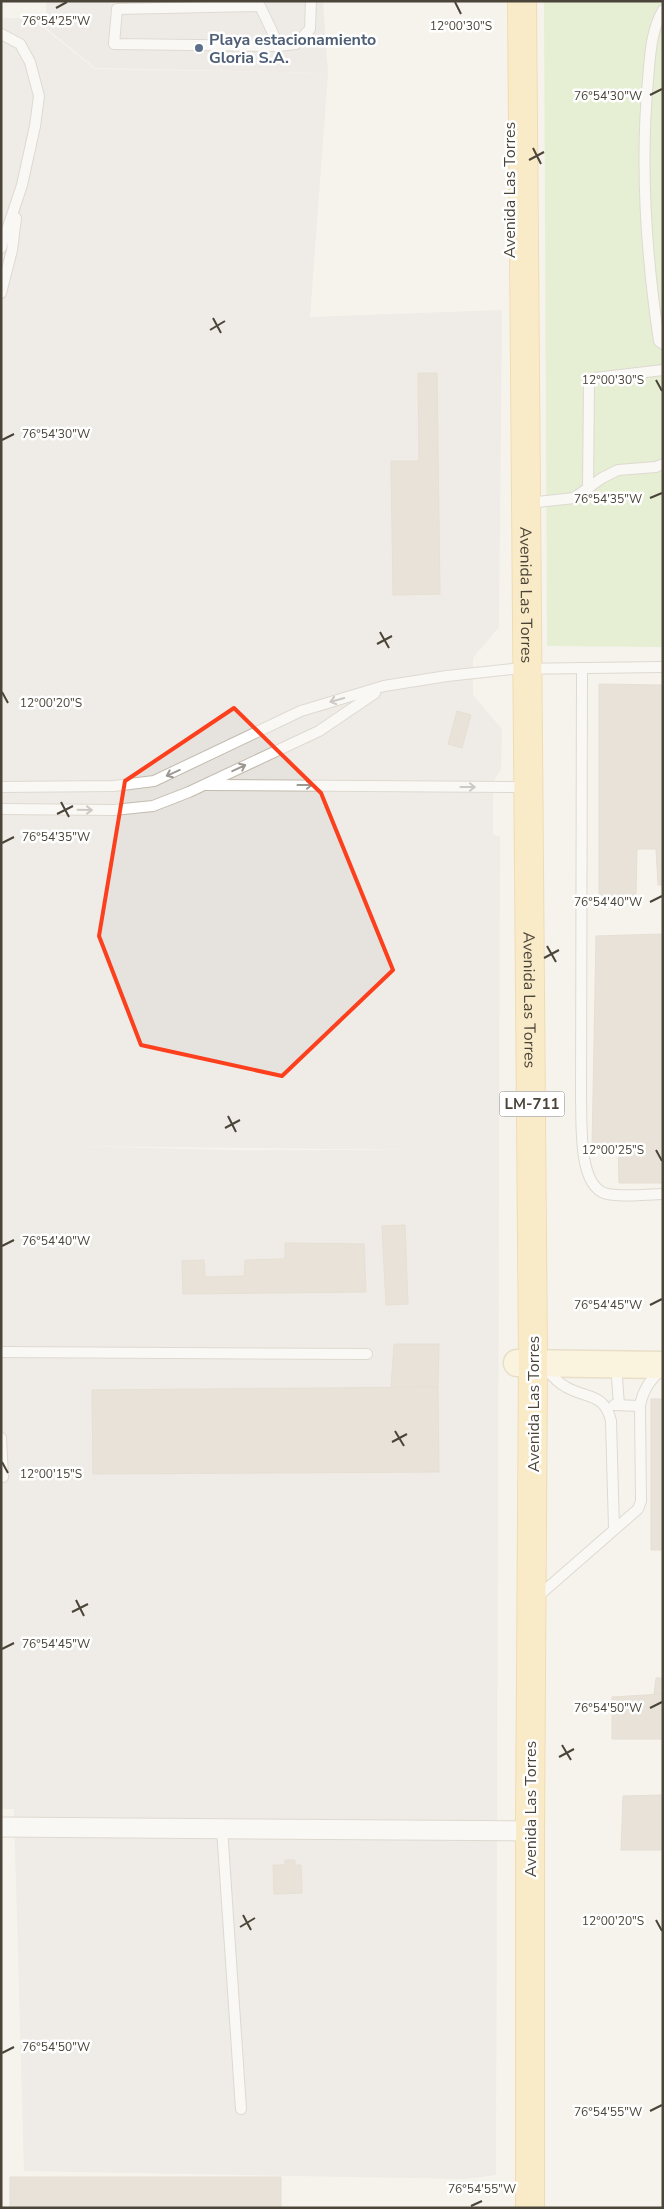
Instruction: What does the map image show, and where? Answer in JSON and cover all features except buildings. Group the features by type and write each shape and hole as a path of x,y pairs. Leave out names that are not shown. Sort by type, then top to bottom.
{"main road":[{"name":"Avenida Las Torres","path":"507,1 521,669 530,1363 532,1602 522,1831 530,2208"},
{"name":"Avenida Las Torres","path":"514,2208 530,1363 514,787 528,503 522,1"}],"street":[{"path":"530,1363 663,1366"},
{"path":"1,1826 522,1831"}],"lane":[{"path":"279,46 260,6 117,9 114,44 279,46 296,44 310,29 312,1"},
{"path":"663,10 657,22 650,60 646,111 644,204 652,293 659,341 663,344"},
{"path":"1,34 20,44 30,62 39,96 35,126 17,202 1,248"},
{"path":"1,293 12,250 17,202"},
{"path":"588,490 589,382 594,378 663,370"},
{"path":"528,503 574,498 588,490 602,478 618,470 656,467 663,464"},
{"path":"1,787 114,786 154,781 301,711 384,686 447,676 521,669 663,667"},
{"path":"582,668 580,1099 584,1159 591,1182 604,1193 624,1195 663,1194"},
{"path":"1,809 114,810 153,806 204,785 319,731 384,686"},
{"path":"204,785 514,787"},
{"path":"1,1352 367,1354"},
{"path":"530,1363 564,1386 597,1398 605,1405 611,1421 614,1528"},
{"path":"616,1364 620,1406"},
{"path":"532,1602 614,1528 633,1515 638,1509 640,1501 640,1406 642,1394 648,1383 663,1366"},
{"path":"605,1405 640,1406"},
{"path":"1,1438 3,1477"},
{"path":"222,1828 241,2109"}],"highlighted area":[{"path":"234,708 321,793 393,970 282,1076 141,1045 99,936 125,781"}],"shaded area":[{"name":"Playa estacionamiento Gloria S.A.","path":"46,1 323,1 328,73 95,68 46,28"},
{"path":"3,18 44,18 45,29 95,69 328,73 310,317 502,310 499,627 473,658 473,695 502,729 501,770 494,780 493,805 493,835 500,836 496,2175 465,2179 24,2171 14,1809 1,1809 1,25","holes":["72,1146 419,1150 228,1150"]}],"green space":[{"path":"544,1 663,1 663,647 547,646"}],"place":[{"name":"Playa estacionamiento Gloria S.A.","path":"199,48"}]}
